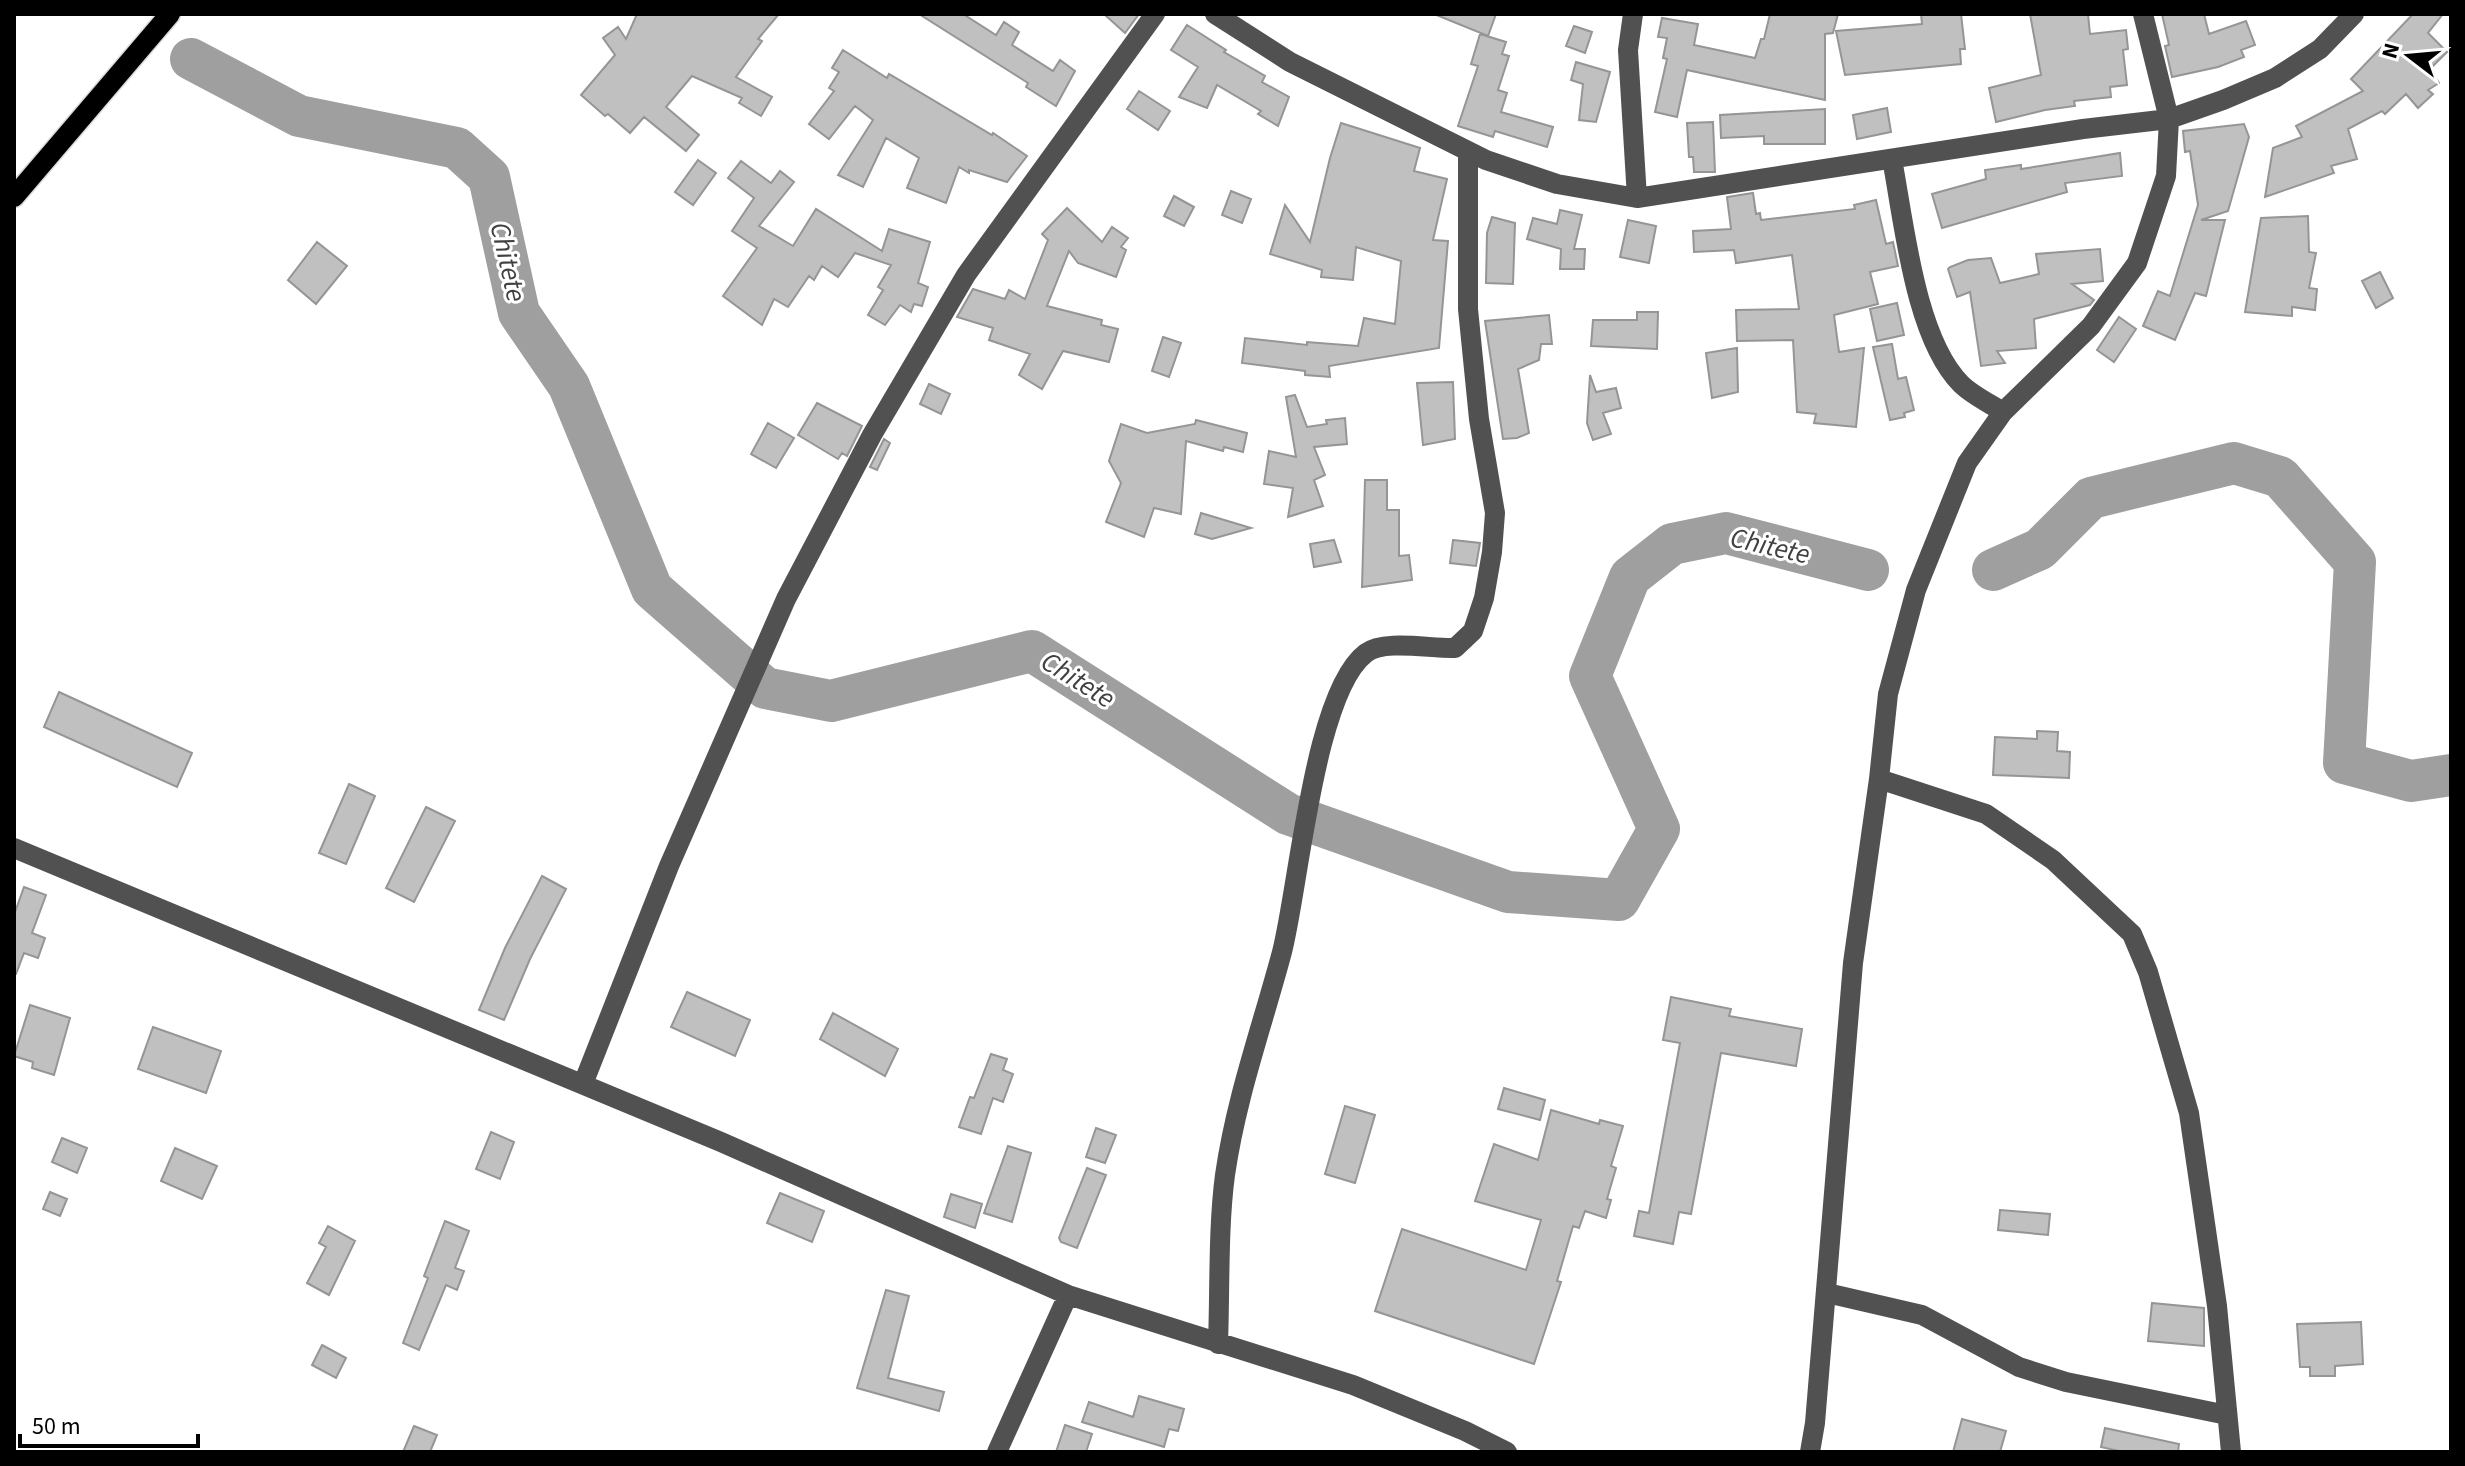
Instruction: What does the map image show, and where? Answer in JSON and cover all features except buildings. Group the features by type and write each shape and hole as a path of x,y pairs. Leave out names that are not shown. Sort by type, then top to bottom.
{"main road":[{"path":"14,197 170,14"}],"street":[{"path":"583,1084 669,866 786,599 872,435 966,275 1155,14"},
{"path":"1215,14 1290,62 1486,160 1557,184 1637,198 2083,129 2169,119 2275,78 2320,49 2354,14"},
{"path":"1633,14 1628,50 1637,198"},
{"path":"1810,1452 1827,1293 1853,963 1888,694 1916,590 1967,463 2003,412 2091,326 2137,263 2166,176 2169,119 2143,14"},
{"path":"1218,1344 1225,1179 1236,1110 1282,950 1321,743 1342,682 1366,652 1387,645 1455,648 1473,631 1484,598 1495,513 1479,419 1468,309 1468,151"},
{"path":"1892,159 1918,292 1938,351 1961,384 2003,412"},
{"path":"1879,779 1986,814 2053,860 2132,934 2148,972 2189,1113 2217,1306 2231,1452"},
{"path":"14,848 721,1142 1068,1295 1353,1385 1465,1431 1507,1452"},
{"path":"1827,1293 1922,1315 2019,1367 2066,1382 2227,1415"},
{"path":"997,1452 1068,1295"}],"waterway":[{"name":"Chitete","path":"191,59 299,116 457,148 489,177 519,313 569,386 652,589 765,688 831,701 1032,651 1288,814 1508,892 1619,900 1659,829 1590,676 1630,577 1672,544 1726,533 1868,570"},
{"name":"Chitete","path":"1993,570 2040,549 2091,498 2234,463 2280,477 2355,562 2344,763 2411,781 2451,775"}]}
